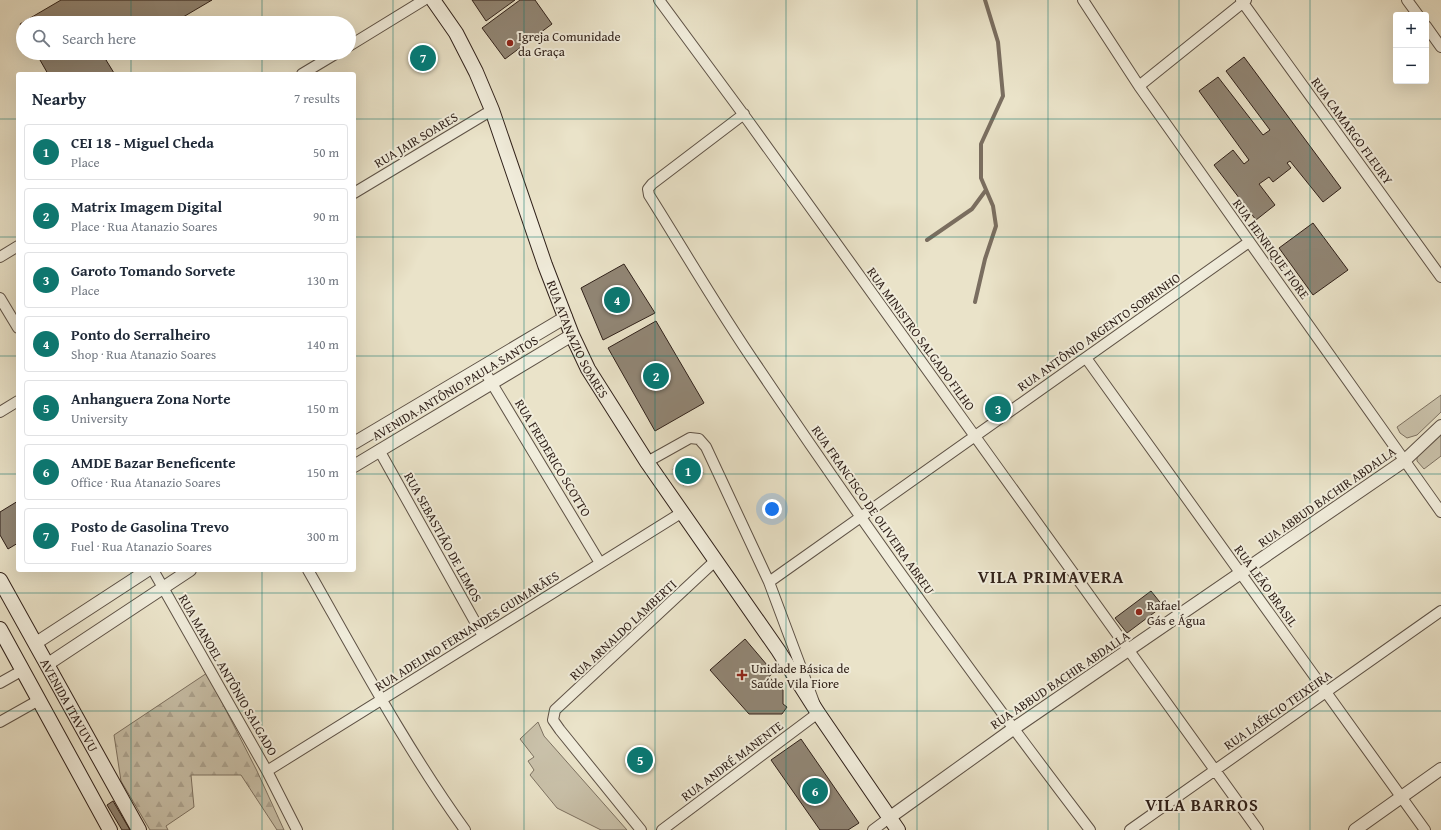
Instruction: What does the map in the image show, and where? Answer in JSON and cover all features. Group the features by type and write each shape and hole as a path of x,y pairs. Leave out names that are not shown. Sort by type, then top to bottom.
{"main road":[{"name":"RUA ATANAZIO SOARES","path":"433,0 459,39 476,72 492,110 540,250 572,335 588,369 681,513 778,650 818,713 898,830"},
{"name":"AVENIDA ITAVUVU","path":"0,580 139,830"},
{"name":"AVENIDA ITAVUVU","path":"0,630 110,830"}],"street":[{"path":"356,42 424,0"},
{"name":"RUA MINISTRO SALGADO FILHO","path":"659,0 744,114 1128,651 1258,830"},
{"name":"RUA HENRIQUE FIORE","path":"1083,0 1139,86 1441,512"},
{"path":"1408,0 1416,12"},
{"path":"1139,86 1244,1"},
{"name":"RUA CAMARGO FLEURY","path":"1244,1 1441,277"},
{"path":"1429,30 1441,47"},
{"path":"305,72 325,60"},
{"name":"RUA JAIR SOARES","path":"356,192 492,110"},
{"name":"RUA FRANCISCO DE OLIVEIRA ABREU","path":"744,114 652,184 648,189 649,196 756,365 861,517 1013,729 1090,830"},
{"name":"RUA ANTÔNIO ARGENTO SOBRINHO","path":"769,582 1249,242"},
{"path":"0,257 16,247"},
{"path":"0,298 16,325"},
{"name":"AVENIDA ANTÔNIO PAULA SANTOS","path":"356,442 566,317"},
{"name":"AVENIDA ANTÔNIO PAULA SANTOS","path":"356,465 572,335"},
{"name":"RUA LEÃO BRASIL","path":"1086,358 1426,830"},
{"name":"RUA FREDERICO SCOTTO","path":"482,367 600,563"},
{"path":"0,412 16,402"},
{"name":"RUA ABBUD BACHIR ABDALLA","path":"889,818 1013,729 1404,461 1441,426"},
{"path":"647,462 690,438 699,439 706,447 769,582 792,640 818,713"},
{"name":"RUA SEBASTIÃO DE LEMOS","path":"379,450 483,636"},
{"name":"RUA ADELINO FERNANDES GUIMARÃES","path":"267,771 681,513"},
{"name":"RUA ARNALDO LAMBERTI","path":"641,830 553,720 555,710 715,561"},
{"path":"36,643 145,572"},
{"name":"RUA MANOEL ANTÔNIO SALGADO","path":"154,572 267,771 297,830"},
{"path":"48,664 187,572"},
{"path":"309,572 382,699 443,800 465,830"},
{"name":"RUA LAÉRCIO TEIXEIRA","path":"1130,830 1441,610"},
{"path":"778,650 792,640"},
{"path":"0,683 23,670"},
{"path":"0,722 39,700"},
{"name":"RUA ANDRÉ MANENTE","path":"662,830 818,713"},
{"path":"1355,830 1441,769"},
{"path":"873,830 889,818"}],"green space":[{"path":"1441,395 1441,412 1417,435 1407,438 1400,433 1397,427"},
{"path":"1441,434 1441,456 1424,469 1417,461 1417,456"},
{"path":"207,673 257,771 284,830 277,830 241,775 191,775 194,807 166,826 168,830 150,830 121,781 114,735"},
{"path":"538,722 544,736 627,830 601,830 557,808 530,775 534,770 528,761 534,757 520,739"}],"building":[{"path":"61,0 212,0 185,16 34,16"},
{"path":"472,0 515,0 486,21"},
{"name":"Igreja Comunidade da Graça","path":"520,0 535,0 552,24 505,59 482,28"},
{"path":"1244,57 1341,188 1323,202 1290,161 1287,163 1291,168 1273,182 1269,177 1259,184 1275,205 1256,220 1214,165 1233,150 1244,164 1249,160 1199,91 1218,77 1263,135 1270,130 1226,71"},
{"path":"40,60 106,60 113,72 47,72"},
{"path":"1313,223 1348,270 1313,295 1279,248"},
{"path":"624,264 655,313 603,340 581,288"},
{"path":"656,321 704,403 655,431 608,348"},
{"path":"692,457 703,473 683,485 673,469"},
{"path":"16,502 16,544 8,549 0,535 0,512"},
{"name":"Rafael Gás e Água","path":"1151,591 1163,606 1127,633 1115,618"},
{"name":"Unidade Básica de Saúde Vila Fiore","path":"745,639 773,672 769,677 783,690 783,704 787,707 782,714 749,714 710,670"},
{"path":"801,739 859,823 848,830 820,830 771,760"},
{"path":"113,801 130,830 122,830 107,805"}],"waterway":[{"path":"975,302 985,259 996,226 993,206 981,178 981,144 1003,96 998,42 985,0"},
{"path":"927,240 972,209 986,190"}],"place":[{"name":"Igreja Comunidade da Graça","path":"510,43"},
{"name":"Posto de Gasolina Trevo","path":"423,58"},
{"name":"Ponto do Serralheiro","path":"617,300"},
{"name":"Matrix Imagem Digital","path":"656,376"},
{"name":"Garoto Tomando Sorvete","path":"998,409"},
{"name":"CEI 18 - Miguel Cheda","path":"688,471"},
{"name":"Rafael Gás e Água","path":"1139,612"},
{"name":"Unidade Básica de Saúde Vila Fiore","path":"742,675"},
{"name":"Anhanguera Zona Norte","path":"640,760"},
{"name":"AMDE Bazar Beneficente","path":"815,791"}],"district":[{"name":"VILA PRIMAVERA","path":"1051,576"},
{"name":"VILA BARROS","path":"1202,804"}]}
